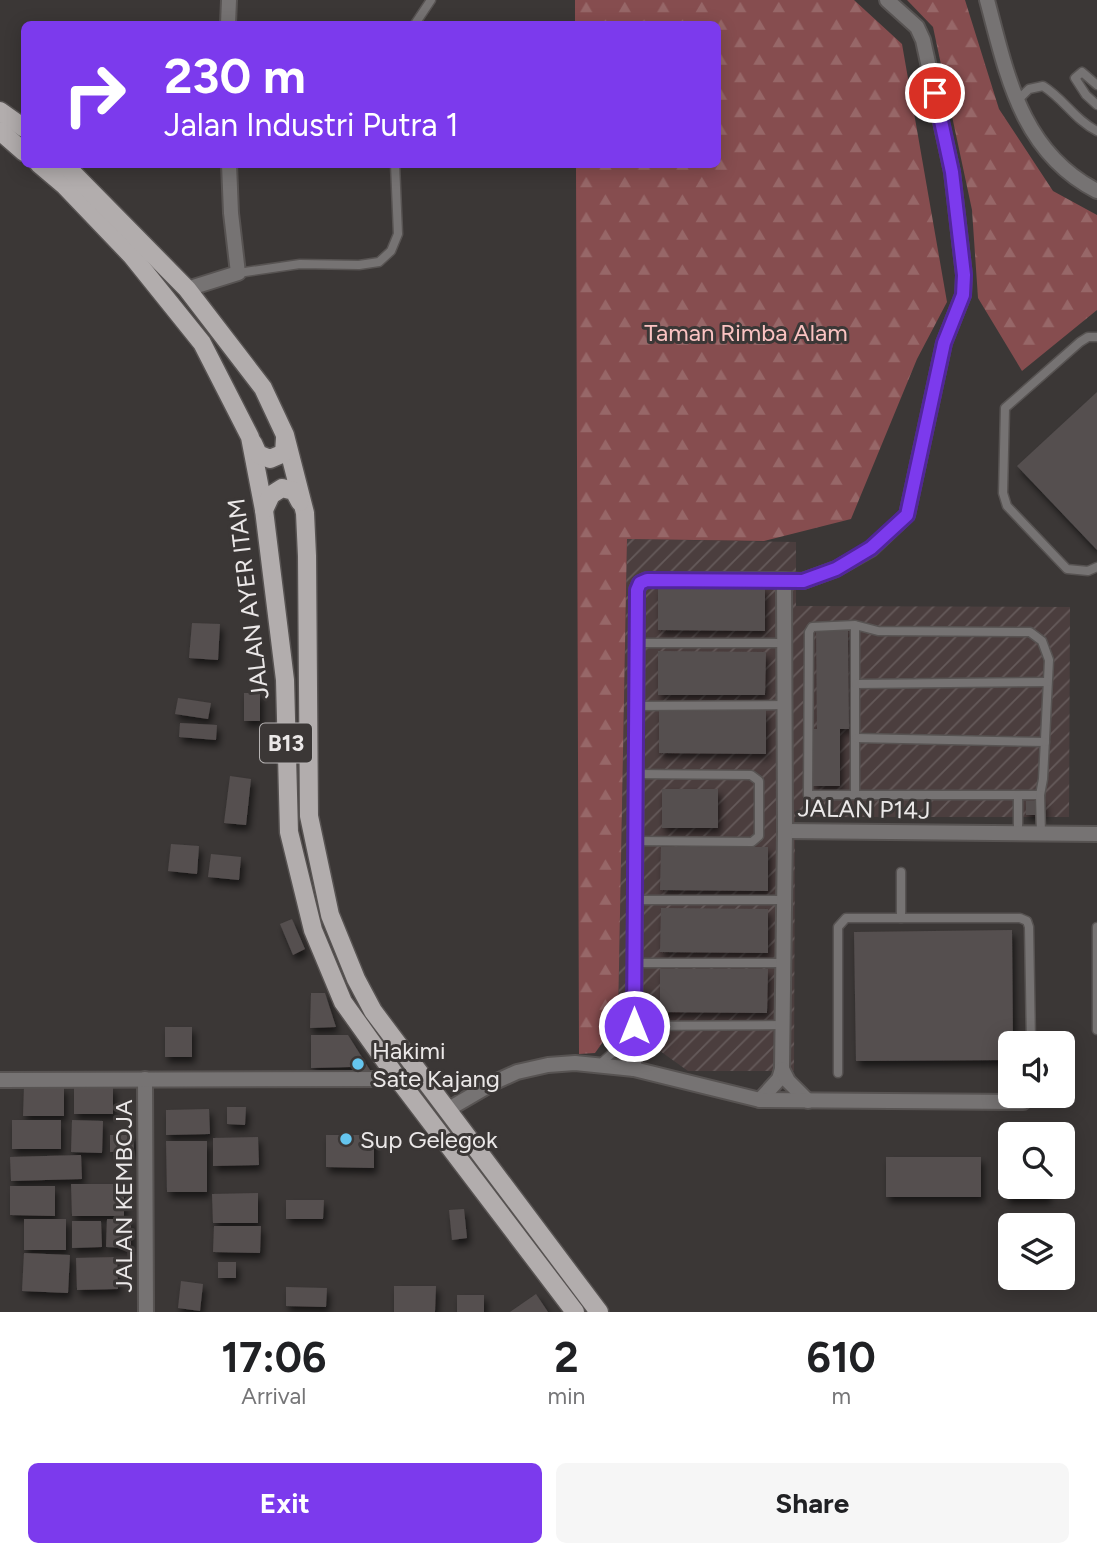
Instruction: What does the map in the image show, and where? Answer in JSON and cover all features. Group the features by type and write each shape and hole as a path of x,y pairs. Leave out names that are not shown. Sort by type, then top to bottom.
{"main road":[{"path":"0,111 21,126"},
{"path":"0,131 21,149"},
{"name":"JALAN AYER ITAM","path":"44,168 65,186 132,256 202,343 250,437 264,510 285,680 289,832 313,930 343,1002 398,1079 575,1312"},
{"name":"B13","path":"68,168 187,289 263,387 285,435 305,513 309,816 330,915 356,979 373,1011 599,1312"},
{"path":"250,437 258,454 270,459 284,453 285,435"},
{"path":"264,510 271,495 282,488 294,491 305,513"}],"street":[{"path":"228,21 229,0"},
{"path":"634,1069 637,590 640,583 647,580 803,581 836,569 871,548 907,515 944,343 963,295 964,275 952,172 923,40 917,27 887,0"},
{"path":"987,0 1016,102 1028,125 1061,167 1097,191"},
{"path":"187,289 238,273 229,168"},
{"path":"784,580 785,831"},
{"name":"JALAN P14J","path":"782,1069 785,831 1097,834"},
{"path":"447,1110 517,1072 548,1065 600,1064 634,1069 760,1100 998,1099"},
{"path":"760,1100 779,1079 782,1069"},
{"path":"782,1069 788,1081 808,1101"},
{"name":"JALAN KEMBOJA","path":"145,1079 146,1312"},
{"name":"JALAN KEMBOJA","path":"0,1080 398,1079"}],"lane":[{"path":"417,21 431,0"},
{"path":"1097,85 1082,72 1074,78 1097,105"},
{"path":"1016,102 1029,89 1043,86 1058,95 1069,109 1097,131"},
{"path":"238,273 300,264 359,265 379,262 391,251 398,234 395,168"},
{"path":"1097,337 1088,337 1080,342 1005,408 1003,493 1007,506 1068,569 1088,571 1097,567"},
{"path":"1040,795 808,795 809,632 816,625 856,625 878,631 1030,632 1042,641 1049,660 1040,795 1041,834"},
{"path":"856,625 856,795"},
{"path":"637,643 784,643"},
{"path":"856,684 1047,682"},
{"path":"636,706 784,705"},
{"path":"856,738 1045,742"},
{"path":"636,774 756,777 759,781 759,836 752,842 636,841"},
{"path":"1018,795 1018,833"},
{"path":"901,872 901,918"},
{"path":"635,900 784,900"},
{"path":"838,1073 838,927 846,918 1020,918 1027,921 1031,1031"},
{"path":"1097,927 1097,1030"},
{"path":"635,963 784,963"},
{"path":"600,1064 620,1047 634,1026 783,1025"}],"shaded area":[{"path":"627,539 796,542 796,606 1070,607 1069,817 795,817 794,1071 688,1071 618,1021"}],"green space":[{"name":"Taman Rimba Alam","path":"575,0 854,0 902,44 947,302 917,359 851,519 764,541 627,539 618,1021 595,1053 579,1054 576,168 721,168 721,21 575,21"},
{"path":"907,0 965,0 999,109 1053,191 1097,215 1097,310 1022,371 978,298 972,210 933,27"}],"building":[{"path":"1097,392 1097,550 1017,466"},
{"path":"658,587 765,587 765,631 658,630"},
{"path":"192,623 220,624 218,660 189,658"},
{"path":"816,628 848,628 849,729 840,729 840,786 813,786 812,729 817,729"},
{"path":"658,651 766,652 765,695 658,695"},
{"path":"244,693 260,693 260,721 244,721"},
{"path":"178,698 211,703 208,719 175,714"},
{"path":"659,709 766,710 766,754 659,753"},
{"path":"180,723 217,725 216,740 179,737"},
{"path":"230,776 251,779 246,825 224,823"},
{"path":"662,789 718,789 718,828 662,828"},
{"path":"1026,801 1044,801 1044,815 1026,815"},
{"path":"171,844 199,846 197,874 168,871"},
{"path":"661,847 768,847 768,891 660,890"},
{"path":"211,854 241,857 239,880 208,877"},
{"path":"661,908 768,909 768,953 660,952"},
{"path":"292,919 305,949 293,955 280,924"},
{"path":"1012,930 1013,1031 998,1031 998,1060 856,1061 854,932"},
{"path":"660,969 768,969 767,1013 660,1012"},
{"path":"311,993 325,993 336,1027 310,1028"},
{"path":"165,1027 192,1027 192,1057 165,1057"},
{"path":"311,1035 348,1035 370,1070 359,1074 352,1067 311,1068"},
{"path":"74,1086 113,1087 113,1114 74,1114"},
{"path":"24,1087 64,1087 64,1116 23,1116"},
{"path":"227,1107 246,1107 245,1125 227,1124"},
{"path":"209,1109 210,1134 166,1135 166,1110"},
{"path":"12,1120 61,1120 61,1149 12,1149"},
{"path":"72,1120 103,1121 102,1153 71,1152"},
{"path":"110,1135 133,1135 134,1151 110,1152"},
{"path":"326,1135 374,1135 374,1168 326,1167"},
{"path":"258,1137 259,1165 213,1166 213,1138"},
{"path":"166,1141 207,1141 207,1192 167,1192"},
{"path":"81,1155 82,1179 11,1181 10,1157"},
{"path":"886,1157 981,1157 981,1197 886,1197"},
{"path":"71,1184 124,1184 124,1216 72,1216"},
{"path":"10,1186 55,1186 55,1216 10,1215"},
{"path":"258,1193 258,1223 213,1223 212,1194"},
{"path":"286,1200 324,1200 323,1219 286,1219"},
{"path":"464,1209 467,1238 452,1240 449,1210"},
{"path":"24,1219 66,1219 66,1250 24,1250"},
{"path":"107,1219 131,1219 131,1248 106,1247"},
{"path":"72,1221 101,1221 102,1247 72,1248"},
{"path":"214,1226 261,1226 260,1253 213,1252"},
{"path":"24,1253 70,1255 68,1293 22,1291"},
{"path":"117,1257 118,1289 77,1290 76,1258"},
{"path":"218,1262 236,1262 236,1278 218,1278"},
{"path":"181,1281 203,1284 200,1311 178,1308"},
{"path":"394,1286 436,1286 435,1312 394,1312"},
{"path":"286,1287 327,1288 326,1307 286,1306"},
{"path":"536,1294 548,1312 510,1312"},
{"path":"457,1295 484,1295 484,1312 457,1312"}],"place":[{"name":"Hakimi Sate Kajang","path":"358,1064"},
{"name":"Sup Gelegok","path":"346,1139"}],"route":[{"path":"634,1026 637,590 640,583 647,580 803,581 836,569 871,548 907,515 944,343 963,295 964,275 952,172 935,93"}]}
